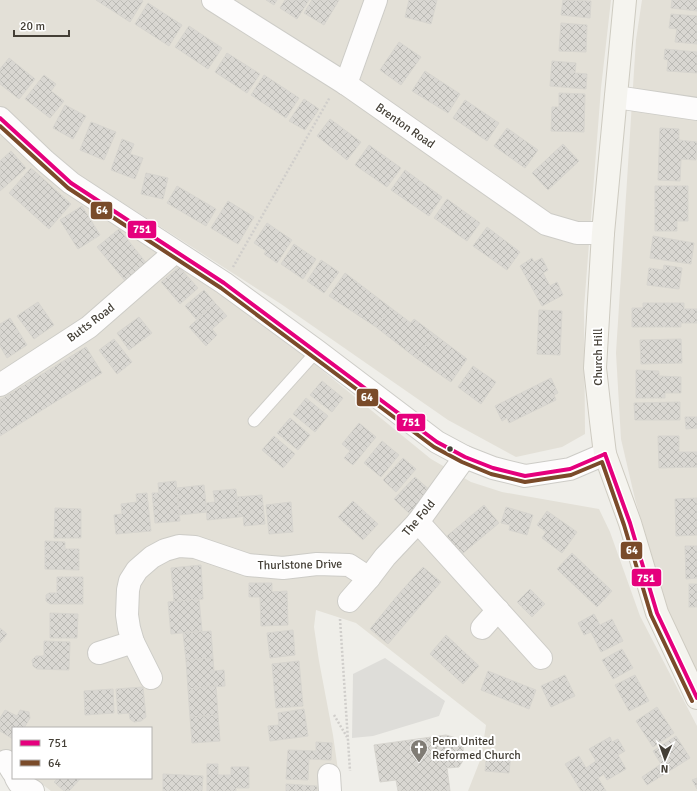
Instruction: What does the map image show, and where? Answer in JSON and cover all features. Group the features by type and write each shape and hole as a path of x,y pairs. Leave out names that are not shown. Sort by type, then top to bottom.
{"street":[{"name":"Brenton Road","path":"213,0 342,82 546,224 576,233 603,233"},
{"path":"342,82 376,0"},
{"name":"Church Hill","path":"625,0 603,233 596,368 605,454 630,523 657,613 697,698"},
{"path":"616,97 697,109"},
{"path":"0,118 71,183 224,283 437,442 465,457 493,468 525,476 570,469 605,454"},
{"name":"Butts Road","path":"0,385 89,327 175,252"},
{"name":"The Fold","path":"369,578 385,557 418,522 465,457"},
{"path":"418,522 540,658"},
{"name":"Thurlstone Drive","path":"151,678 133,642 127,615 130,581 137,570 152,557 165,550 179,546 195,547 248,566 283,568 325,564 349,565 369,578"},
{"path":"349,601 369,578"},
{"path":"482,628 498,610"},
{"path":"99,654 133,642"}],"lane":[{"path":"254,421 317,351"}],"path":[{"path":"224,283 342,82"},
{"path":"349,601 340,614 350,776"},
{"path":"334,715 348,739"}],"shaded area":[{"path":"0,0 611,0 601,88 584,308 585,434 562,447 516,457 448,420 281,304 78,174 0,107"},
{"path":"642,0 697,0 697,677 677,640 635,499 621,439 616,353 636,40"},
{"path":"0,131 312,362 431,459 471,482 502,492 599,509 610,532 640,616 697,726 697,791 468,791 481,758 486,725 356,623 316,610 314,627 333,735 341,791 51,791 35,779 152,779 152,727 12,727 12,761 0,761"},
{"path":"385,658 445,701 439,716 373,736 352,738 353,674"}],"building":[{"path":"96,0 142,0 143,1 130,22"},
{"path":"266,0 277,0 274,5"},
{"path":"285,0 309,0 297,19 280,8"},
{"path":"312,0 339,0 324,25 304,13"},
{"path":"409,0 437,0 431,24 405,17"},
{"path":"563,0 591,1 590,18 561,15"},
{"path":"672,0 697,0 697,11 671,8"},
{"path":"148,3 182,25 169,46 135,24"},
{"path":"671,14 697,16 697,44 675,42 677,29 669,28"},
{"path":"561,23 587,25 586,52 559,51"},
{"path":"189,26 222,48 208,69 175,47"},
{"path":"399,42 421,57 401,85 380,70"},
{"path":"665,49 697,52 697,73 667,71 668,60 664,59"},
{"path":"227,53 260,74 247,93 215,72"},
{"path":"9,58 35,79 19,99 0,84 0,69"},
{"path":"552,61 576,63 575,73 587,74 586,89 550,86"},
{"path":"425,71 460,94 448,113 412,91"},
{"path":"44,75 56,84 51,91 64,101 50,118 25,99"},
{"path":"264,75 299,98 286,118 251,95"},
{"path":"559,93 585,94 584,132 551,131 552,107 559,107"},
{"path":"304,99 319,109 305,130 289,121"},
{"path":"465,100 499,123 487,141 453,118"},
{"path":"65,105 86,116 73,139 53,128"},
{"path":"330,119 361,142 347,160 317,136"},
{"path":"91,122 116,132 104,160 80,150"},
{"path":"507,128 538,150 525,168 494,146"},
{"path":"660,128 679,129 679,140 697,142 696,160 681,159 680,181 658,180"},
{"path":"122,139 134,144 130,154 143,158 135,179 111,170"},
{"path":"563,144 579,161 548,190 532,173"},
{"path":"369,145 401,168 387,187 355,165"},
{"path":"11,151 26,168 0,191 0,161"},
{"path":"31,168 71,204 49,229 9,193"},
{"path":"405,170 442,197 429,216 391,190"},
{"path":"146,173 168,178 163,199 141,194"},
{"path":"177,186 216,209 206,226 167,203"},
{"path":"655,186 688,186 688,221 677,221 677,231 655,231"},
{"path":"447,199 480,223 467,241 434,218"},
{"path":"228,201 254,217 238,244 211,228"},
{"path":"82,206 100,235 78,249 60,220"},
{"path":"267,223 292,240 277,263 264,254 266,251 254,243"},
{"path":"487,227 520,252 507,270 473,246"},
{"path":"119,229 147,264 126,282 97,247"},
{"path":"653,236 694,243 691,264 650,258"},
{"path":"294,244 316,259 303,279 281,264"},
{"path":"532,258 534,262 542,258 548,270 543,273 550,286 557,282 563,295 542,306 520,266"},
{"path":"321,260 339,272 324,293 307,281"},
{"path":"664,265 682,268 679,289 647,285 649,268 663,270"},
{"path":"179,267 198,288 180,304 161,282"},
{"path":"345,273 391,308 376,327 329,296"},
{"path":"204,290 215,303 196,319 185,306"},
{"path":"38,302 54,325 34,339 17,316"},
{"path":"215,303 227,316 212,329 217,335 206,346 189,327"},
{"path":"643,303 684,303 684,309 697,309 697,323 681,323 681,327 632,327 632,308 643,308"},
{"path":"391,308 411,323 414,319 434,334 416,358 376,327"},
{"path":"539,310 562,311 560,355 537,354"},
{"path":"139,317 152,333 129,350 117,333"},
{"path":"10,318 27,345 7,358 0,346 0,324"},
{"path":"434,334 467,359 451,382 416,358"},
{"path":"114,339 132,362 117,374 99,350"},
{"path":"681,339 682,363 641,364 640,340"},
{"path":"86,347 102,373 0,436 0,400"},
{"path":"473,366 496,382 481,404 458,387"},
{"path":"636,370 659,371 659,376 681,377 681,393 665,393 665,398 636,398"},
{"path":"551,378 558,393 554,395 556,400 509,423 507,418 502,421 495,406"},
{"path":"322,381 343,398 332,412 310,395"},
{"path":"306,398 328,416 315,432 293,414"},
{"path":"680,402 680,420 635,420 634,403"},
{"path":"685,417 697,417 697,428 686,429"},
{"path":"290,418 310,435 298,450 277,433"},
{"path":"359,423 376,437 353,465 344,458 350,451 342,444"},
{"path":"274,436 295,454 283,468 262,450"},
{"path":"658,436 679,436 679,452 697,452 697,467 659,468"},
{"path":"382,441 399,455 381,477 364,463"},
{"path":"403,458 416,469 396,492 383,480"},
{"path":"415,477 432,492 410,514 394,499"},
{"path":"176,481 180,521 155,523 152,493 159,493 158,483"},
{"path":"204,485 207,512 179,515 177,488"},
{"path":"236,489 239,517 207,520 206,503 215,502 213,491"},
{"path":"147,493 151,531 116,534 114,515 122,514 121,504 137,502 136,494"},
{"path":"262,495 265,524 244,526 243,516 239,517 237,497"},
{"path":"697,498 697,535 676,536 675,499"},
{"path":"353,501 378,524 363,540 338,517"},
{"path":"291,502 293,532 269,534 266,505"},
{"path":"484,505 499,523 462,554 447,536"},
{"path":"506,507 533,515 527,535 509,530 510,525 501,523"},
{"path":"55,508 81,509 81,538 54,538"},
{"path":"547,511 577,532 562,553 542,538 546,532 537,525"},
{"path":"45,541 65,542 65,549 79,549 79,570 45,569"},
{"path":"685,546 697,546 697,578 686,579"},
{"path":"572,553 612,591 597,607 557,569"},
{"path":"201,565 203,599 174,602 171,568"},
{"path":"423,567 441,582 415,612 397,596"},
{"path":"57,577 83,577 83,604 50,604 46,601 46,595 49,593 57,593"},
{"path":"249,583 272,583 272,592 287,591 288,625 261,626 260,597 249,597"},
{"path":"689,584 697,584 697,607 689,607"},
{"path":"530,589 545,604 532,617 517,602"},
{"path":"397,596 415,612 388,644 370,629"},
{"path":"199,599 202,631 171,634 168,602"},
{"path":"50,613 78,614 77,638 50,638"},
{"path":"594,614 600,625 612,619 623,641 601,652 591,632 584,635 578,623"},
{"path":"0,628 7,634 0,643"},
{"path":"293,630 295,655 270,658 267,633"},
{"path":"211,631 213,658 186,660 183,633"},
{"path":"446,635 479,666 463,684 430,654"},
{"path":"44,641 70,642 69,670 37,669 33,666 32,660 36,656 44,656"},
{"path":"622,649 633,668 613,679 602,660"},
{"path":"213,658 214,671 224,670 225,686 188,689 186,660"},
{"path":"299,661 303,706 276,708 272,664"},
{"path":"488,671 536,690 529,709 481,690"},
{"path":"565,675 575,696 551,707 541,686"},
{"path":"635,675 649,701 629,711 615,685"},
{"path":"216,686 218,715 190,717 188,689"},
{"path":"143,687 146,717 141,721 134,722 130,719 129,713 118,714 116,689"},
{"path":"113,689 114,713 85,715 84,691"},
{"path":"657,707 674,733 653,747 636,721"},
{"path":"304,709 308,736 270,741 268,726 279,725 278,713"},
{"path":"5,710 17,716 20,710 29,712 30,718 25,727 12,727 12,738 0,731 0,718"},
{"path":"218,715 220,741 192,743 190,717"},
{"name":"Penn United Reformed Church","path":"446,735 456,738 463,747 464,759 459,767 447,768 450,791 398,791 396,780 380,782 374,745"},
{"path":"676,736 690,758 647,785 642,777 661,764 653,751"},
{"path":"610,737 612,742 618,739 625,751 618,755 626,769 607,780 589,749"},
{"path":"316,742 332,743 331,760 309,759 308,780 286,779 288,750 316,751"},
{"path":"487,751 511,754 509,773 485,771"},
{"path":"579,756 586,768 596,761 604,774 598,778 606,791 581,791 565,764"},
{"path":"207,764 218,764 218,775 231,775 231,767 249,767 249,788 236,788 236,791 207,791"},
{"path":"163,774 203,776 202,791 163,791"},
{"path":"697,778 697,789 692,780"},
{"path":"57,779 80,779 69,791 64,791 54,782"},
{"path":"286,784 317,786 317,791 286,791"}],"transit line":[{"name":"751","path":"0,118 71,183 224,283 437,442 465,457 493,468 525,476 570,469 605,454"},
{"name":"64","path":"0,126 68,188 221,288 434,447 462,462 491,474 525,482 571,475 602,462 624,525 651,615 692,701"},
{"name":"751","path":"605,454 630,523 657,613 697,698"}],"place":[{"name":"Penn United Reformed Church","path":"419,763"}]}
